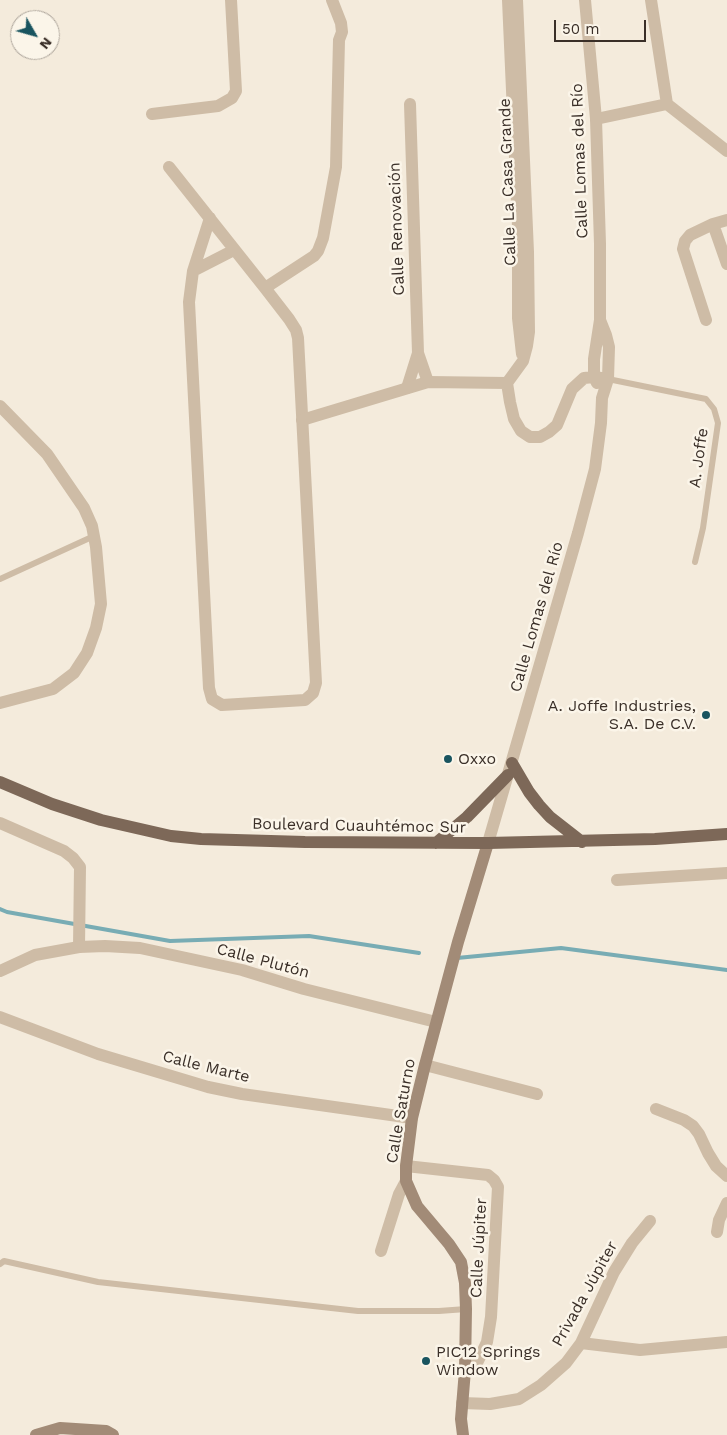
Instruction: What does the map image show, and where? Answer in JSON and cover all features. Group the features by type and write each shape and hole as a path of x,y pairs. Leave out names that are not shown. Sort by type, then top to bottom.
{"main road":[{"path":"436,843 474,812 510,769 539,805 582,842"},
{"name":"Boulevard Cuauhtémoc Sur","path":"0,782 45,802 126,827 171,836 201,839 488,843 582,842 727,834"},
{"name":"Calle Saturno","path":"462,1435 466,1309 465,1283 461,1262 449,1244 417,1206 406,1182 406,1166 412,1118 425,1065 458,942 488,843"},
{"path":"36,1435 60,1428 106,1430 113,1435"}],"street":[{"path":"152,114 218,106 232,98 236,91 231,0"},
{"path":"265,288 314,256 323,238 336,167 339,40 342,32 341,23 332,0"},
{"name":"Calle La Casa Grande","path":"508,0 518,226 518,326 523,361"},
{"name":"Calle La Casa Grande","path":"507,383 523,361 529,332 528,252 517,0"},
{"name":"Calle Lomas del Río","path":"585,0 596,119 600,320 594,358 594,377 602,398"},
{"path":"651,0 667,104 727,151"},
{"name":"Calle Renovación","path":"410,104 418,353 428,382"},
{"path":"596,119 667,104"},
{"path":"169,167 210,218 234,250 265,288 296,330 316,683 313,693 305,700 222,705 212,699 209,688 189,302 193,272 210,218"},
{"path":"706,320 683,249 690,235 713,224 727,220"},
{"path":"713,224 727,264"},
{"path":"193,272 234,250"},
{"name":"Calle Lomas del Río","path":"488,843 595,469 602,398 608,379 609,347 600,320"},
{"name":"Calle Renovación","path":"407,388 418,353"},
{"path":"302,420 428,382 507,383 514,419 521,431 530,436 540,438 556,425 572,389 584,378 608,379"},
{"path":"0,406 47,454 84,508 94,536 101,604 96,628 87,653 74,672 53,689 0,703"},
{"path":"0,823 64,851 80,867 79,947"},
{"path":"617,880 727,872"},
{"name":"Calle Plutón","path":"0,971 35,955 79,947 140,948 242,970 304,989 436,1022"},
{"name":"Calle Marte","path":"0,1017 98,1054 208,1087 242,1094 412,1118"},
{"path":"425,1065 537,1094"},
{"path":"656,1109 684,1120 693,1126 712,1160 727,1176"},
{"name":"Calle Júpiter","path":"406,1166 488,1175 498,1187 491,1317 487,1342 478,1361 465,1370"},
{"path":"381,1251 399,1194 406,1182"},
{"path":"717,1232 719,1220 727,1203"},
{"name":"Privada Júpiter","path":"462,1403 490,1404 518,1399 541,1385 554,1374 581,1343 614,1272 632,1243 650,1221"},
{"path":"581,1343 640,1350 727,1342"}],"lane":[{"name":"A. Joffe","path":"608,379 706,399 714,409 718,423 703,528 696,562"},
{"path":"0,579 94,536"},
{"path":"1,1262 98,1282 358,1311 466,1309"}],"waterway":[{"path":"0,909 7,912 170,941 309,936 419,953"},
{"path":"457,958 561,948 727,970"}],"place":[{"name":"A. Joffe Industries, S.A. De C.V.","path":"706,715"},
{"name":"Oxxo","path":"448,759"},
{"name":"PIC12 Springs Window","path":"426,1361"}]}
